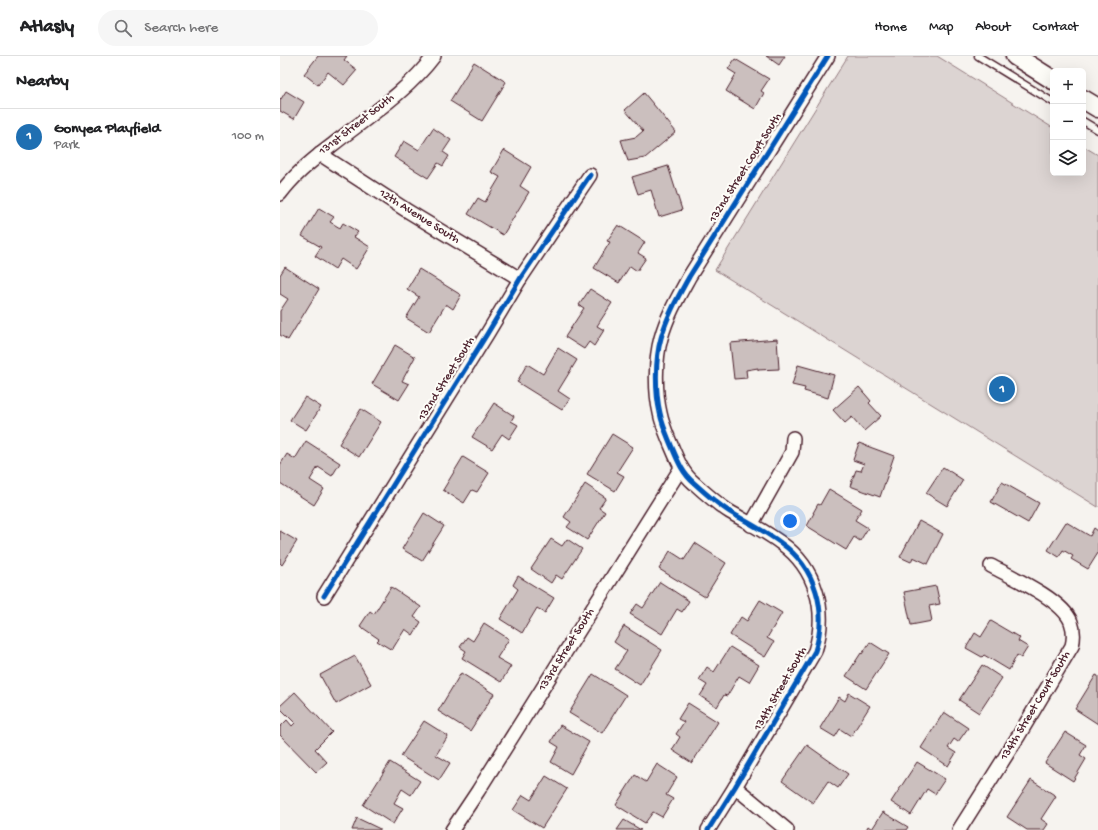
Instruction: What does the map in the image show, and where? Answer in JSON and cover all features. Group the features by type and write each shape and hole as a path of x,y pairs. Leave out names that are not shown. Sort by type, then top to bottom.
{"street":[{"name":"131st Street South","path":"280,194 292,178 320,154 405,88 422,72 434,56"},
{"name":"132nd Street Court South","path":"681,468 671,446 660,413 657,389 657,359 660,340 666,323 681,291 828,56"},
{"path":"1015,56 1050,78"},
{"path":"1086,101 1098,108"},
{"name":"12th Avenue South","path":"320,154 406,210 520,279"},
{"name":"132nd Street South","path":"324,596 520,279 590,175"},
{"path":"681,468 693,482 727,510 751,525 792,452 793,438"},
{"name":"133rd Street South","path":"452,830 483,784 681,468"},
{"name":"134th Street South","path":"708,830 810,662 819,640 821,622 819,598 815,586 805,567 782,543 751,525"},
{"name":"134th Street Court South","path":"958,830 1020,735 1072,646 1074,637 1071,621 1057,603 1047,596 991,566"},
{"path":"735,787 787,830"}],"lane":[{"path":"978,56 1050,100"},
{"path":"1086,123 1098,130"}],"shaded area":[{"path":"848,56 937,56 1050,126 1050,176 1086,176 1086,148 1098,155 1098,507 715,270"}],"building":[{"path":"318,56 347,56 344,60 357,70 344,85 328,72 318,85 304,74"},
{"path":"766,56 785,56 779,65"},
{"path":"735,59 769,79 761,91 764,93 755,109 726,91 736,74 728,69"},
{"path":"474,62 506,82 482,121 450,101"},
{"path":"286,91 304,102 294,119 280,111 280,98 281,99"},
{"path":"644,93 676,132 645,158 628,161 621,140 636,137 643,131 625,110"},
{"path":"433,128 451,140 443,152 449,156 443,166 438,163 428,178 394,157 404,141 419,150"},
{"path":"504,150 531,167 520,186 529,192 503,235 468,214 478,198 485,202 500,177 491,172"},
{"path":"668,166 682,210 659,217 651,190 638,194 632,177"},
{"path":"319,208 334,217 330,222 340,228 343,223 358,232 354,237 370,247 356,269 341,259 335,269 315,256 321,247 302,236"},
{"path":"618,225 645,242 638,253 646,258 637,271 630,266 619,283 594,268 610,242 607,241"},
{"path":"285,267 319,289 288,340 280,335 280,311 288,299 280,294 280,275"},
{"path":"419,269 461,295 453,309 446,304 429,332 406,318 419,297 407,289"},
{"path":"590,289 612,303 597,326 604,330 594,346 589,342 584,349 565,337 584,308 579,305"},
{"path":"777,339 779,369 758,370 758,368 746,370 747,378 734,379 730,343"},
{"path":"395,345 415,357 402,381 409,384 399,400 372,384"},
{"path":"558,348 577,360 558,391 570,399 562,410 517,382 527,364 543,374"},
{"path":"798,365 834,375 828,398 804,391 805,388 792,385"},
{"path":"859,387 871,401 869,403 881,416 864,431 852,417 845,423 833,410"},
{"path":"305,397 321,407 306,430 290,420"},
{"path":"494,403 514,416 511,421 518,425 509,439 502,434 492,449 472,437"},
{"path":"361,409 381,422 359,457 339,444"},
{"path":"612,434 633,447 617,472 624,476 615,491 587,474"},
{"path":"306,441 340,463 332,476 318,467 310,480 324,489 314,505 280,483 280,465 287,454 295,459"},
{"path":"859,443 894,456 880,497 850,486 856,470 861,471 864,464 853,460"},
{"path":"463,457 489,473 477,492 472,490 464,503 443,490"},
{"path":"943,467 963,480 947,506 926,493"},
{"path":"1002,482 1039,503 1028,523 991,502"},
{"path":"585,484 606,498 599,508 605,512 587,540 567,527 571,522 564,517"},
{"path":"829,489 862,509 855,520 868,528 860,541 854,537 846,550 807,526 818,504 820,505"},
{"path":"424,513 444,526 422,561 402,549"},
{"path":"919,521 943,534 928,564 913,557 911,562 900,557"},
{"path":"1066,522 1090,536 1094,528 1098,531 1098,553 1088,569 1071,559 1073,556 1063,550 1059,557 1048,550"},
{"path":"280,531 297,541 282,565 280,563"},
{"path":"551,539 562,546 567,539 582,549 562,579 556,575 551,583 531,569"},
{"path":"695,543 726,563 705,597 659,569 670,551 684,560"},
{"path":"518,576 554,598 545,613 537,608 522,633 500,619 518,589 513,585"},
{"path":"660,582 689,601 682,612 677,609 662,634 630,614 637,604 643,608"},
{"path":"936,586 940,604 929,606 932,621 911,625 904,592"},
{"path":"391,587 421,607 414,617 421,622 413,635 405,629 392,650 377,641 379,639 360,626 370,611 374,614"},
{"path":"760,600 782,613 767,638 774,642 765,657 730,635 741,617 747,621"},
{"path":"991,621 1020,638 1018,641 1028,647 1021,658 1017,655 1009,670 984,655 982,657 966,648 975,633 981,637"},
{"path":"484,623 509,639 497,658 511,666 501,682 462,658 466,651 460,647 467,637 473,641"},
{"path":"624,626 662,650 640,685 615,669 627,651 614,642"},
{"path":"870,642 889,654 866,689 846,676"},
{"path":"730,647 759,665 749,682 739,676 727,696 724,695 717,707 700,696 707,685 699,680 707,667 714,672"},
{"path":"355,656 371,684 336,704 320,675"},
{"path":"982,665 1002,678 979,713 959,700"},
{"path":"461,673 494,694 470,731 438,711"},
{"path":"593,674 626,695 602,733 569,713"},
{"path":"1096,675 1098,676 1098,724 1075,709"},
{"path":"295,692 332,732 315,749 327,762 316,772 280,735 280,727 287,720 292,726 295,723 280,708 280,706"},
{"path":"849,693 870,706 851,736 840,729 835,737 820,728 839,697 845,701"},
{"path":"688,703 718,722 692,763 672,750 680,737 676,734 684,722 678,719"},
{"path":"944,712 968,728 958,742 954,739 948,748 956,753 948,766 921,748"},
{"path":"424,721 448,736 436,755 450,763 439,780 401,756"},
{"path":"560,725 589,742 571,774 551,762 559,747 551,742"},
{"path":"1065,732 1086,745 1080,755 1086,759 1073,781 1045,763"},
{"path":"807,745 848,774 838,788 828,781 813,803 782,781"},
{"path":"390,762 420,781 411,795 402,789 394,803 403,808 393,824 363,805"},
{"path":"917,762 945,779 935,794 927,789 911,815 891,802"},
{"path":"657,764 677,777 666,795 673,799 662,817 653,812 645,823 616,805 635,775 646,782"},
{"path":"546,776 567,789 542,828 513,810 523,795 531,800"},
{"path":"1031,780 1056,796 1041,819 1048,824 1044,830 1027,830 1007,817"},
{"path":"883,812 908,827 906,830 866,830 868,826 872,829"},
{"path":"357,818 380,829 380,830 352,830"},
{"path":"624,820 641,830 617,830"}],"cycle path":[{"path":"708,830 815,651 819,636 819,606 816,591 811,578 793,553 769,534 720,506 690,479 680,466 665,429 658,405 656,376 659,346 663,330 689,277 828,56"},
{"path":"324,596 520,279 590,175"}],"place":[{"name":"Gonyea Playfield","path":"1002,389"}]}
